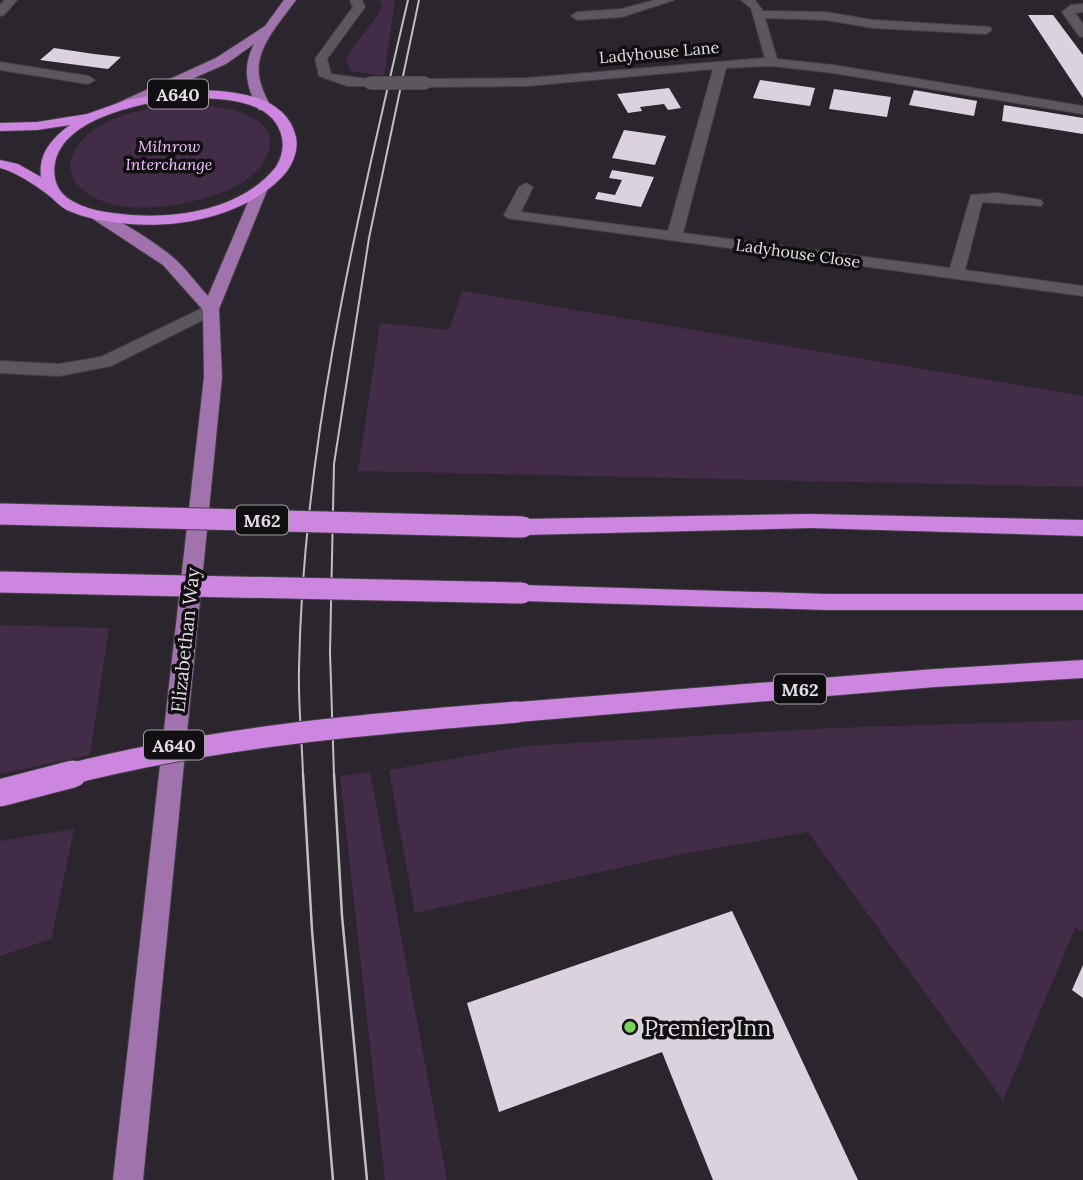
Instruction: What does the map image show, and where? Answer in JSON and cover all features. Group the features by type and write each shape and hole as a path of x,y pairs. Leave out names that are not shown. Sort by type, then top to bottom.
{"highway":[{"name":"A640","path":"201,94 240,99 264,107 281,120 290,135 290,153 281,171 261,188 234,203 212,211 164,220 127,221 95,215 70,205 53,191 46,176 48,160 56,144 72,129 93,116 118,106 149,98 201,94"},
{"path":"0,127 37,126 93,116"},
{"path":"0,164 13,167 53,191"},
{"name":"M62","path":"0,514 523,527 811,521 1083,528"},
{"path":"0,582 826,602 1083,602"},
{"name":"M62","path":"0,793 108,765 388,722 921,679 1083,669"}],"main road":[{"name":"A640","path":"118,106 221,61 267,29 291,1"},
{"name":"A640","path":"264,107 251,75 252,63 267,29"},
{"name":"Elizabethan Way","path":"128,1180 214,377 211,309 261,188"},
{"name":"A640","path":"95,215 169,262 211,309"}],"street":[{"path":"0,12 11,0"},
{"name":"Ladyhouse Lane","path":"356,0 359,7 321,59 325,76 347,82 527,82 721,64 772,62 833,69 1083,110"},
{"path":"577,16 622,13 668,0"},
{"path":"747,0 756,6 772,62"},
{"path":"1083,8 1068,12 1083,33"},
{"path":"758,15 826,16 873,24 986,30"},
{"path":"675,235 721,64"},
{"path":"0,66 88,80"},
{"name":"Ladyhouse Close","path":"526,187 512,215 1083,291"},
{"path":"956,276 976,198 997,197 1036,203"},
{"path":"0,368 59,370 105,362 211,309"}],"green space":[{"path":"379,0 395,0 384,76 350,71 346,58 379,13 382,5"},
{"name":"Milnrow Interchange","path":"179,104 222,108 253,118 264,127 270,138 268,153 260,167 240,184 223,192 181,204 158,207 113,204 94,197 76,183 71,171 71,161 78,146 101,125 132,113"},
{"path":"462,291 1083,396 1083,487 358,471 380,323 449,330"},
{"path":"0,625 109,628 90,755 0,774"},
{"path":"1083,720 1083,931 1075,928 1003,1100 808,832 682,854 415,913 389,770 525,746 834,728"},
{"path":"370,772 447,1180 385,1180 340,776"},
{"path":"74,829 51,939 0,956 0,841"}],"building":[{"path":"1028,15 1053,15 1083,55 1083,98"},
{"path":"54,48 121,57 108,69 40,60"},
{"path":"760,80 815,88 810,106 753,98"},
{"path":"669,88 681,108 668,110 664,104 640,107 642,111 628,113 617,94"},
{"path":"834,89 891,97 887,117 829,109"},
{"path":"914,90 977,101 974,116 909,105"},
{"path":"1004,105 1083,118 1083,134 1002,121"},
{"path":"624,130 666,136 655,165 612,158"},
{"path":"612,170 654,177 641,207 595,199 598,192 615,195 622,180 609,178"},
{"name":"Premier Inn","path":"732,911 858,1180 713,1180 662,1052 499,1112 467,1003"},
{"path":"1083,965 1083,998 1072,990"}],"tram line":[{"path":"303,775 299,682 303,584 322,416 352,249 408,0"},
{"path":"334,775 330,652 334,464 369,238 419,0"},
{"path":"303,774 312,930 333,1180"},
{"path":"334,774 342,916 367,1180"}],"place":[{"name":"Premier Inn","path":"630,1027"}]}
